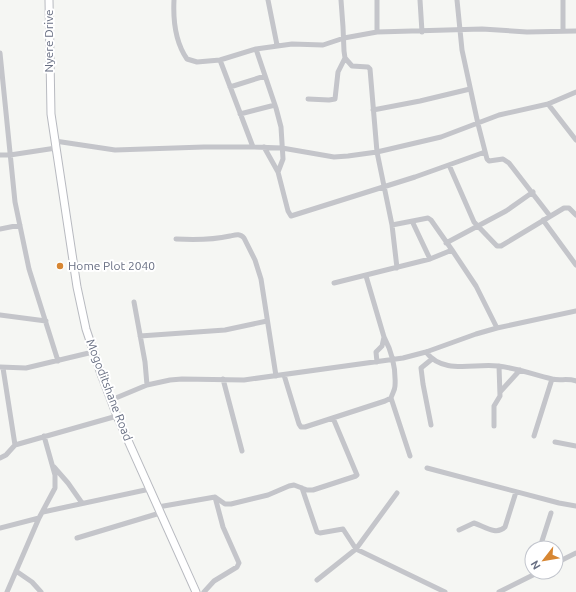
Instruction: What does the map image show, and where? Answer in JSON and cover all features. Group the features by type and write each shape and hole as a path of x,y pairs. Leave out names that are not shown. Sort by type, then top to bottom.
{"main road":[{"name":"Nyere Drive","path":"49,0 50,82"},
{"name":"Mogoditshane Road","path":"50,82 51,114 77,287 86,329 117,416 196,592"}],"street":[{"path":"174,0 174,18 180,47 187,59 197,62 220,60 256,49 277,45 323,45 344,38 377,32 422,32 482,29 527,32 576,30"},
{"path":"268,0 277,45"},
{"path":"308,100 335,99 338,72 345,58 341,0"},
{"path":"376,0 377,32"},
{"path":"420,0 422,32"},
{"path":"457,0 462,50 487,159 489,161 503,159 506,161 533,192 550,216"},
{"path":"563,0 563,31"},
{"path":"256,49 281,127 283,159 278,172"},
{"path":"0,53 1,85 15,202 29,269 58,361"},
{"path":"345,58 352,66 368,68 370,70 377,152 392,225 397,268"},
{"path":"220,60 252,147"},
{"path":"230,87 265,76"},
{"path":"373,110 405,105 470,89"},
{"path":"0,154 10,155 56,145 115,150 204,147 264,147 282,148 334,157 377,152 441,137 500,115 548,104 576,92"},
{"path":"548,104 576,140"},
{"path":"240,114 275,105"},
{"path":"264,147 278,172 288,211 292,216 384,187 485,152"},
{"path":"448,165 474,222 499,247 566,207 576,215"},
{"path":"446,243 506,211 533,192"},
{"path":"392,225 425,218 431,220 476,286 497,328"},
{"path":"543,220 576,265"},
{"path":"412,221 430,259"},
{"path":"0,230 20,225"},
{"path":"176,238 201,240 238,234 244,238 255,260 261,279 276,376"},
{"path":"334,283 430,259 452,250"},
{"path":"366,276 384,337 393,360 395,387 391,398 410,456"},
{"path":"134,302 145,362 146,385"},
{"path":"111,400 146,385 160,382 182,379 244,380 393,360 426,352 497,328 576,311"},
{"path":"0,315 46,321"},
{"path":"140,336 226,330 267,321"},
{"path":"377,362 376,352 382,346 384,337"},
{"path":"15,445 1,367 26,368 93,352"},
{"path":"426,352 432,360 444,364 457,366 499,366 552,379 570,379 576,381"},
{"path":"431,425 421,368 432,360"},
{"path":"494,426 494,406 500,398 499,366"},
{"path":"500,392 520,370"},
{"path":"284,375 301,427 333,418 391,398"},
{"path":"223,379 242,452"},
{"path":"534,436 552,379"},
{"path":"0,458 6,455 15,445 117,416"},
{"path":"77,538 159,510 215,497 225,504 231,504 268,495 294,485 307,490 313,490 357,475 333,418"},
{"path":"7,592 39,518 54,488 55,475 44,436"},
{"path":"555,442 576,446"},
{"path":"52,465 68,483 82,503"},
{"path":"427,468 559,503 576,506"},
{"path":"302,488 317,532 320,533 343,529 356,549 445,592"},
{"path":"43,512 150,489"},
{"path":"459,530 474,523 497,531 502,530 505,527 516,492"},
{"path":"317,580 356,549 397,493"},
{"path":"204,592 211,583 237,567 239,563 223,527 215,497"},
{"path":"542,540 551,513"},
{"path":"0,528 39,518"},
{"path":"564,558 576,553"},
{"path":"16,571 32,582 41,592"},
{"path":"499,592 524,580"}],"place":[{"name":"Home Plot 2040","path":"60,266"}]}
